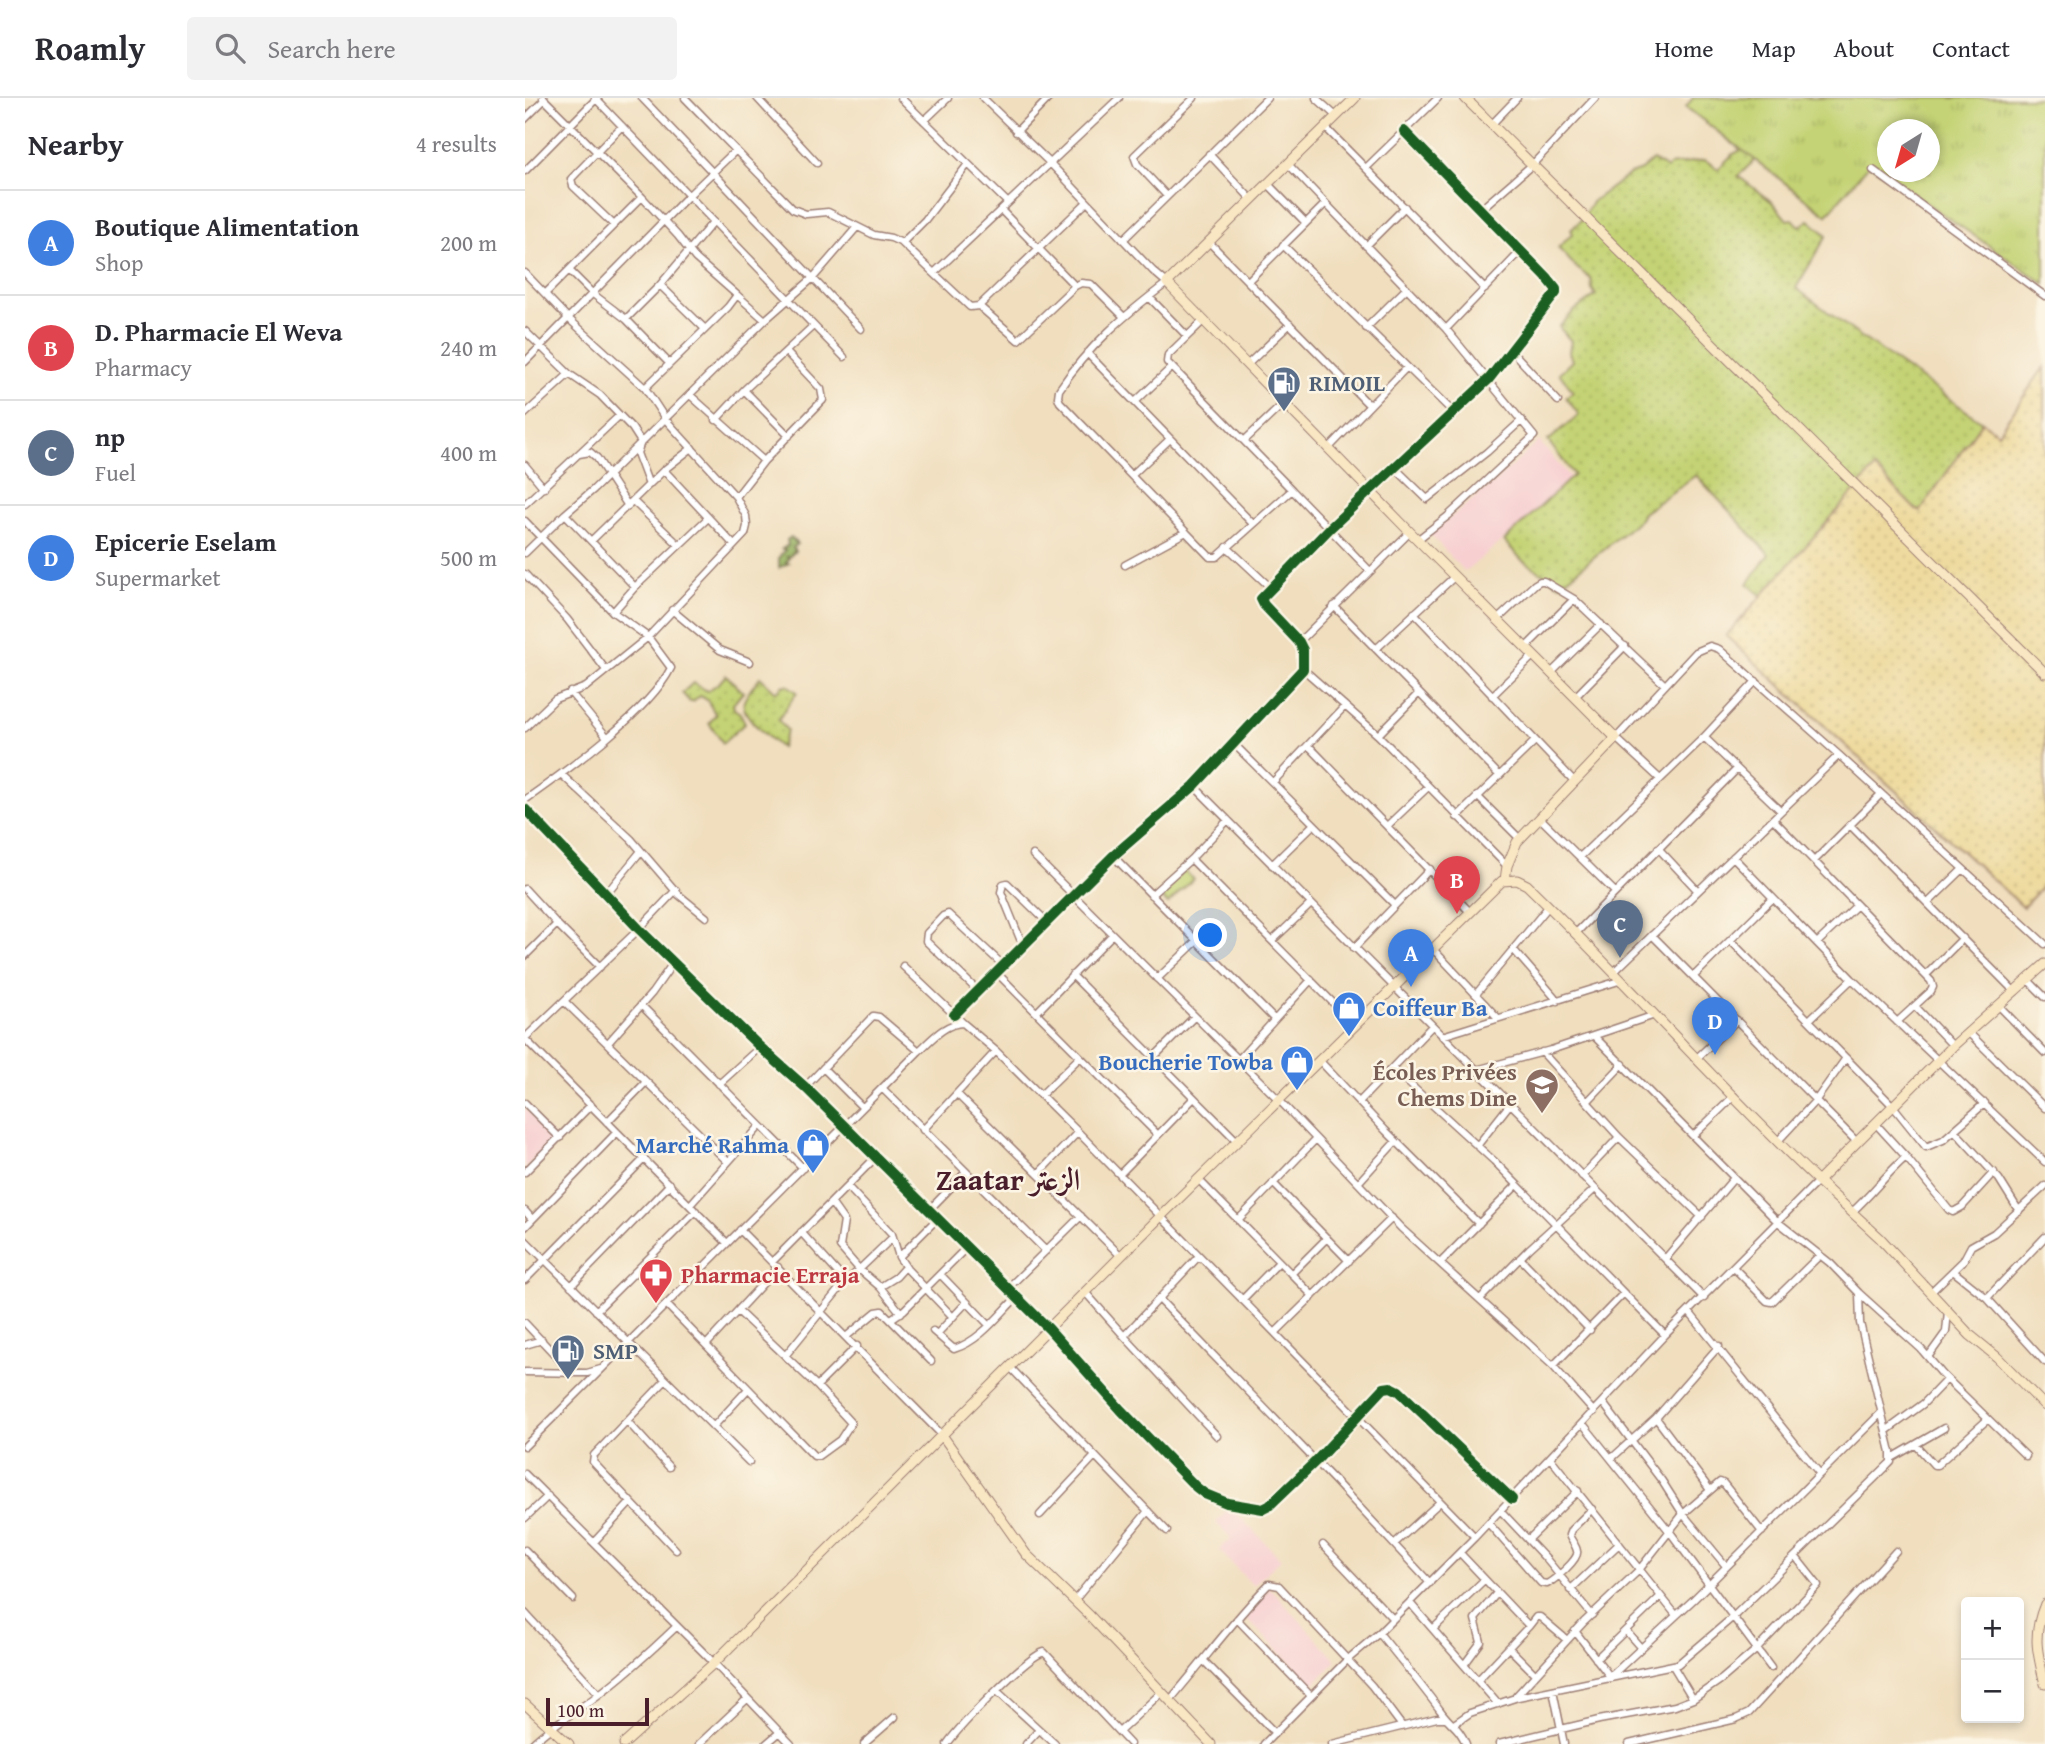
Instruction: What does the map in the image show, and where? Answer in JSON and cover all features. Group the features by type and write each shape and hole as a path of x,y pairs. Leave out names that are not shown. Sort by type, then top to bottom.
{"street":[{"path":"525,171 596,98 812,327 844,357"},
{"path":"642,98 861,329"},
{"path":"685,98 793,209 804,214 828,212 857,227 902,243 965,304 974,308 1086,203"},
{"path":"757,98 817,163"},
{"path":"901,98 1008,203"},
{"path":"925,121 948,98"},
{"path":"983,98 1204,320 1417,540 1660,779"},
{"path":"1016,132 1049,98"},
{"path":"934,273 1119,98"},
{"path":"1167,196 1137,164 1135,156 1194,98"},
{"path":"1123,240 1267,98"},
{"path":"1316,98 1336,116"},
{"path":"1292,490 1214,558 1058,397 1059,390 1087,353 1123,316 1167,283 1355,98"},
{"path":"1366,168 1438,98"},
{"path":"1465,98 2045,673"},
{"path":"1492,124 1517,98"},
{"path":"1481,209 1532,164 1594,98"},
{"path":"525,119 544,99 642,197 690,251 765,320"},
{"path":"614,225 571,182 572,177 622,126"},
{"path":"1325,127 1485,289"},
{"path":"954,1015 1113,856 1194,786 1303,669 1300,642 1261,598 1330,528 1489,379 1556,293 1552,284 1404,131"},
{"path":"525,362 736,150"},
{"path":"1209,155 1252,200"},
{"path":"902,243 925,220 968,164"},
{"path":"1288,164 1446,329 1533,433 1533,439 1448,516 1417,540"},
{"path":"1874,170 2045,296"},
{"path":"1268,184 1306,223"},
{"path":"545,293 642,197"},
{"path":"1248,281 1325,204"},
{"path":"1366,246 1405,207"},
{"path":"1002,209 1075,286"},
{"path":"626,319 660,285 713,222"},
{"path":"525,554 666,420 765,320 813,278 857,227"},
{"path":"1209,242 1369,405"},
{"path":"1283,245 1454,413"},
{"path":"1446,329 1520,252"},
{"path":"569,270 593,294 626,319 669,363"},
{"path":"525,273 569,319 645,388 666,420 736,497 746,516 747,526 745,534 648,637 586,687 555,699 525,727"},
{"path":"979,306 1018,340 1081,283 1091,284 1123,316"},
{"path":"660,285 705,329"},
{"path":"1367,328 1407,288"},
{"path":"645,388 737,295"},
{"path":"1149,297 1187,336"},
{"path":"1204,320 1166,359 1370,571"},
{"path":"1247,365 1290,324"},
{"path":"716,419 812,327"},
{"path":"525,331 569,374 600,396 632,428 641,442"},
{"path":"1511,350 1558,401"},
{"path":"736,497 764,461 823,400 821,389 786,353"},
{"path":"1087,353 1253,524"},
{"path":"1135,402 1172,367"},
{"path":"1328,449 1406,368"},
{"path":"525,414 569,374"},
{"path":"744,390 789,436"},
{"path":"690,394 764,461"},
{"path":"1244,441 1284,403"},
{"path":"525,504 619,416"},
{"path":"1394,467 1427,499 1487,452 1522,420"},
{"path":"1132,475 1170,439"},
{"path":"641,442 637,453 649,485"},
{"path":"591,541 664,470 692,448"},
{"path":"578,455 590,452 631,503 679,545"},
{"path":"525,465 544,488"},
{"path":"664,470 734,545"},
{"path":"565,514 635,587"},
{"path":"613,612 635,587 708,518"},
{"path":"525,521 613,612 648,637 671,668 652,694 607,737 525,800"},
{"path":"1125,565 1187,532"},
{"path":"1300,642 1410,532"},
{"path":"1227,547 1270,587"},
{"path":"525,574 566,619 606,670"},
{"path":"1376,649 1454,577"},
{"path":"1497,620 1539,580 1551,584 1574,599 1665,685"},
{"path":"1525,648 1574,599"},
{"path":"1334,606 1499,775"},
{"path":"672,610 720,650 750,662"},
{"path":"1414,613 1575,782"},
{"path":"1551,673 1601,624"},
{"path":"1574,697 1625,646"},
{"path":"1505,880 1514,846 1520,839 1696,652 1710,646 1719,649 1756,681 2045,944"},
{"path":"1492,695 1533,656"},
{"path":"1303,669 1378,735 1507,866"},
{"path":"1580,857 1705,737 1756,681"},
{"path":"570,692 607,737"},
{"path":"1378,735 1419,693"},
{"path":"1273,782 1345,706"},
{"path":"1705,737 1781,811"},
{"path":"1457,817 1535,741"},
{"path":"1233,743 1395,905"},
{"path":"1308,745 1470,912"},
{"path":"1615,971 1839,755"},
{"path":"1575,934 1614,891 1737,769"},
{"path":"561,774 641,851 675,890 706,917"},
{"path":"1194,786 1704,1298"},
{"path":"1387,826 1428,787"},
{"path":"1814,861 1881,794"},
{"path":"1477,796 1520,839"},
{"path":"525,809 673,963 805,1087 1049,1328 1121,1410 1205,1494 1227,1503 1263,1508 1269,1506 1316,1461 1384,1388 1391,1387 1399,1391 1512,1499"},
{"path":"1541,818 1614,891"},
{"path":"1773,819 1931,981 1933,987 1897,1022"},
{"path":"1151,895 1191,859 1228,820"},
{"path":"1272,865 1314,824"},
{"path":"1850,825 2015,992"},
{"path":"1658,848 1698,891"},
{"path":"605,894 641,851"},
{"path":"1033,855 1279,1100 1392,1218 1553,1366 1594,1412"},
{"path":"1113,856 1274,1019"},
{"path":"1733,857 1852,979 2045,1161"},
{"path":"1191,859 1355,1025"},
{"path":"1354,948 1430,869"},
{"path":"1928,903 1962,870"},
{"path":"624,1744 714,1663 1161,1216 1432,948 1505,880 1517,880 1527,885 1615,971 1655,1016 1778,1141 1932,1291 1970,1335 1997,1357 2045,1405"},
{"path":"1023,946 1001,892 1003,884 1007,883 1047,922"},
{"path":"525,890 600,967"},
{"path":"675,890 639,929 525,1039 727,1243"},
{"path":"1694,976 1773,898"},
{"path":"1272,941 1311,904"},
{"path":"1817,943 1857,905"},
{"path":"1476,993 1548,907"},
{"path":"979,992 926,941 927,933 935,924 948,914 1003,966"},
{"path":"525,956 557,924"},
{"path":"1037,1012 1112,935"},
{"path":"1652,935 1857,1142"},
{"path":"1926,975 1963,939"},
{"path":"1157,979 1196,941"},
{"path":"1731,941 1893,1106 1926,1147 1943,1140 1985,1103"},
{"path":"1432,948 1498,1018"},
{"path":"1513,949 1558,1001"},
{"path":"608,1042 673,963"},
{"path":"1264,1744 1489,1524 1665,1335 1875,1123 1953,1046 2045,964"},
{"path":"903,966 1078,1132 1475,1538"},
{"path":"997,973 1158,1135"},
{"path":"1072,975 1237,1141"},
{"path":"1809,1020 1852,979"},
{"path":"1442,1036 1622,980"},
{"path":"2028,980 2045,997"},
{"path":"1238,1060 1311,981"},
{"path":"564,1001 728,1162"},
{"path":"641,1005 803,1168"},
{"path":"1915,1006 1953,1046"},
{"path":"1999,1006 2045,1053"},
{"path":"805,1087 873,1016 879,1017 919,1051"},
{"path":"1476,1070 1595,1037 1655,1016"},
{"path":"1153,1058 1194,1017"},
{"path":"1697,1058 1737,1020"},
{"path":"525,1446 919,1051 945,1028 963,1023"},
{"path":"1360,1101 1432,1026"},
{"path":"1968,1032 2045,1108"},
{"path":"1595,1037 1778,1222 1820,1255 2026,1455"},
{"path":"719,1084 760,1047"},
{"path":"923,1130 996,1052"},
{"path":"1542,1052 1619,1137 1702,1217"},
{"path":"1041,1096 1080,1057"},
{"path":"1778,1141 1816,1100 1846,1058"},
{"path":"1319,1060 1396,1142 1479,1224"},
{"path":"1587,1102 1623,1063"},
{"path":"823,1068 862,1107"},
{"path":"1393,1069 1557,1223 1665,1335"},
{"path":"607,1122 646,1082"},
{"path":"882,1088 1046,1251"},
{"path":"957,1094 1121,1256"},
{"path":"1693,1136 1734,1096"},
{"path":"1120,1174 1193,1099"},
{"path":"525,1104 560,1138"},
{"path":"1477,1146 1510,1104"},
{"path":"525,1172 591,1105"},
{"path":"1875,1123 1953,1212 1962,1207 1994,1172"},
{"path":"689,1205 760,1126"},
{"path":"1954,1130 1994,1172 2019,1211"},
{"path":"525,1227 617,1132"},
{"path":"1038,1174 1078,1132"},
{"path":"1582,1176 1619,1137"},
{"path":"1238,1220 1316,1139"},
{"path":"1358,1183 1396,1142"},
{"path":"706,1345 738,1311 801,1232 832,1204 876,1157"},
{"path":"1852,1212 1884,1176 1906,1157"},
{"path":"525,1280 644,1159"},
{"path":"929,1210 966,1172"},
{"path":"1665,1259 1734,1178"},
{"path":"1198,1180 1313,1296"},
{"path":"1273,1182 1349,1261"},
{"path":"571,1286 670,1185"},
{"path":"1441,1262 1517,1185"},
{"path":"1932,1291 1963,1261 1971,1246 1994,1233 2045,1186"},
{"path":"848,1187 893,1237 905,1267 953,1317"},
{"path":"1479,1299 1595,1189"},
{"path":"832,1204 844,1221 840,1247 859,1269 880,1287 901,1313"},
{"path":"525,1211 532,1219"},
{"path":"596,1311 696,1211"},
{"path":"1008,1288 1081,1216"},
{"path":"1275,1333 1392,1218"},
{"path":"899,1257 938,1219"},
{"path":"740,1230 942,1435 1027,1554 1211,1744"},
{"path":"801,1232 846,1282"},
{"path":"785,1356 846,1282 893,1237"},
{"path":"1987,1298 2045,1237"},
{"path":"1291,1274 1327,1238"},
{"path":"525,1240 749,1462"},
{"path":"891,1320 967,1247"},
{"path":"1733,1267 1767,1301 1772,1302 1820,1255"},
{"path":"1124,1336 1199,1256"},
{"path":"1520,1258 1590,1330"},
{"path":"1242,1300 1279,1262"},
{"path":"880,1287 896,1277 905,1267"},
{"path":"1953,1271 1987,1298 2045,1362"},
{"path":"940,1274 989,1325"},
{"path":"1085,1292 1217,1436"},
{"path":"1859,1293 1860,1323 1892,1458"},
{"path":"1553,1366 1623,1294"},
{"path":"967,1302 935,1333 954,1349 970,1343 1017,1297"},
{"path":"1159,1298 1430,1583"},
{"path":"666,1304 816,1456 840,1440 851,1425 817,1386 738,1311"},
{"path":"1928,1357 1945,1332 1948,1309"},
{"path":"847,1336 879,1311 931,1361"},
{"path":"1689,1312 1820,1474"},
{"path":"525,1323 572,1373"},
{"path":"525,1345 542,1340"},
{"path":"817,1386 857,1346"},
{"path":"1612,1458 1655,1418 1719,1346"},
{"path":"1010,1367 1167,1531"},
{"path":"525,1372 587,1373 603,1368"},
{"path":"1886,1431 1923,1404 1947,1379"},
{"path":"666,1380 594,1455 593,1462 675,1550"},
{"path":"713,1427 748,1389"},
{"path":"1603,1403 1683,1514 1726,1566"},
{"path":"1611,1678 1640,1647 1710,1584 1881,1413"},
{"path":"1655,1418 1710,1490"},
{"path":"1916,1445 1937,1465 1988,1419"},
{"path":"628,1422 669,1466"},
{"path":"1583,1424 1670,1532 1771,1668"},
{"path":"1454,1724 1470,1713 1514,1698 1673,1666 1733,1617 1887,1466 1892,1458 1944,1428"},
{"path":"1040,1515 1095,1455"},
{"path":"1551,1459 1676,1615"},
{"path":"525,1474 791,1744"},
{"path":"1514,1698 1575,1631 1639,1570 1683,1514 1720,1482 1762,1532"},
{"path":"1528,1540 1578,1491"},
{"path":"525,1518 548,1496"},
{"path":"1394,1544 1440,1502"},
{"path":"594,1542 630,1503"},
{"path":"1489,1524 1541,1583 1547,1584 1559,1576 1579,1554 1572,1543 1571,1530 1592,1509"},
{"path":"1074,1601 1148,1511"},
{"path":"1501,1511 1592,1615"},
{"path":"1570,1590 1619,1544"},
{"path":"1323,1545 1393,1619"},
{"path":"525,1550 573,1599"},
{"path":"1629,1744 1736,1719 1749,1713 1896,1551"},
{"path":"1459,1553 1529,1626"},
{"path":"1499,1744 1635,1712 1675,1706 1693,1699 1757,1649 1818,1586 1795,1556"},
{"path":"1433,1629 1484,1580"},
{"path":"1170,1700 1237,1619 1269,1584 1276,1584 1372,1686 1402,1726"},
{"path":"1464,1665 1481,1642 1475,1619 1497,1593"},
{"path":"1596,1659 1660,1597"},
{"path":"1410,1602 1498,1704"},
{"path":"2045,1604 2037,1653 2045,1684"},
{"path":"525,1613 599,1694"},
{"path":"1478,1680 1536,1617 1540,1617 1567,1640"},
{"path":"1237,1619 1311,1696"},
{"path":"532,1744 549,1727 599,1694 677,1626"},
{"path":"1575,1631 1611,1678"},
{"path":"1626,1631 1640,1647"},
{"path":"1379,1633 1424,1686 1446,1718 1454,1724 1466,1744"},
{"path":"1509,1648 1535,1674"},
{"path":"947,1744 959,1727 997,1690 1033,1657 1044,1653 1130,1744"},
{"path":"1204,1661 1275,1732"},
{"path":"1673,1666 1693,1699"},
{"path":"997,1690 1055,1744"},
{"path":"1553,1690 1564,1744"},
{"path":"1119,1731 1162,1692"},
{"path":"699,1744 747,1699"},
{"path":"525,1704 569,1744"},
{"path":"866,1743 895,1717"},
{"path":"1332,1744 1446,1718"},
{"path":"1026,1744 1039,1730"},
{"path":"766,1744 780,1732"}],"shaded area":[{"path":"1539,441 1570,477 1518,527 1465,572 1430,534"},
{"path":"525,1108 555,1138 525,1168"},
{"path":"1230,1507 1281,1559 1253,1586 1219,1550 1231,1538 1216,1523"},
{"path":"1270,1588 1337,1661 1312,1685 1243,1615"}],"green space":[{"path":"1693,98 1877,128 1877,152 1827,215 1755,160 1738,176 1772,202 1787,220 1792,219 1800,226 1809,220 1827,235 1796,288 1982,422 1920,511 1875,469 1762,596 1748,584 1769,554 1696,475 1643,513 1640,519 1560,585 1522,560 1504,541 1574,475 1548,441 1579,415 1566,397 1573,391 1559,373 1572,361 1569,352 1571,341 1559,327 1574,311 1596,295 1591,279 1558,248 1573,233 1571,230 1593,201 1653,160 1667,169 1670,165 1705,160 1718,169 1741,150 1686,107"},
{"path":"1693,98 2045,98 2045,284 1895,182 1940,182 1940,119 1877,119 1877,169 1869,164 1827,215 1686,107"},
{"path":"791,537 797,544 793,547 795,551 787,556 789,558 786,562 789,563 779,568 779,557 785,550 782,549 788,545 787,540"},
{"path":"726,675 743,692 733,704 745,723 723,743 709,723 716,715 707,700 700,696 690,702 682,693 693,683 707,691"},
{"path":"760,677 776,692 787,685 797,692 778,720 787,730 781,748 751,720 744,707 745,698"},
{"path":"1184,870 1193,879 1168,904 1159,895"}],"sand":[{"path":"2045,366 2045,884 2023,907 1726,636 1875,468 1920,511 1982,422 1998,433"}],"cycle path":[{"path":"954,1015 1113,856 1194,786 1303,669 1303,650 1299,642 1261,599 1330,528 1489,379 1556,293 1548,279 1404,131"},
{"path":"525,809 639,929 805,1087 1049,1329 1121,1410 1205,1494 1227,1503 1263,1509 1269,1506 1316,1461 1384,1388 1391,1387 1399,1391 1512,1499"}],"place":[{"name":"RIMOIL","path":"1284,413"},
{"name":"D. Pharmacie El Weva","path":"1457,914"},
{"name":"np","path":"1620,958"},
{"name":"Boutique Alimentation","path":"1411,987"},
{"name":"Coiffeur Ba","path":"1349,1038"},
{"name":"Epicerie Eselam","path":"1715,1055"},
{"name":"Boucherie Towba","path":"1297,1092"},
{"name":"Écoles Privées Chems Dine","path":"1542,1115"},
{"name":"Marché Rahma","path":"813,1175"},
{"name":"Pharmacie Erraja","path":"656,1305"},
{"name":"SMP","path":"568,1381"}],"district":[{"name":"Zaatar الزعتر","path":"1008,1180"}]}
